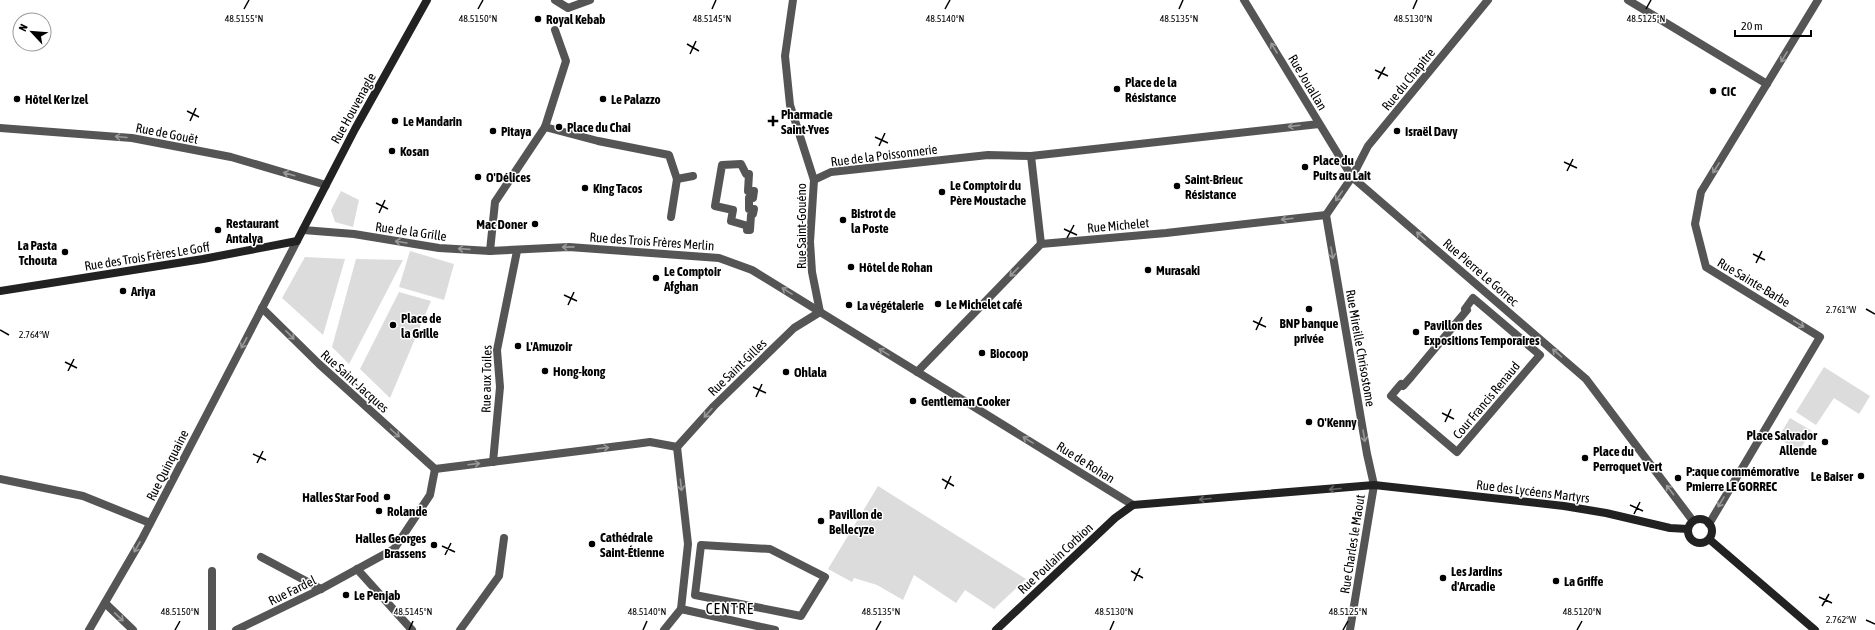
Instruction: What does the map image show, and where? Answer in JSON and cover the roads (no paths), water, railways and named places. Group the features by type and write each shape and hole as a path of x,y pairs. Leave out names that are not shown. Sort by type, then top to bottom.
{"street":[{"name":"Rue Houvenagle","path":"297,241 355,129 427,0"},
{"path":"555,0 568,8 590,0"},
{"name":"Rue Saint-Gouéno","path":"793,0 785,56 790,105 814,180 810,242 812,272 820,312"},
{"name":"Rue Jouallan","path":"1244,0 1352,177"},
{"name":"Rue du Chapitre","path":"1352,177 1368,146 1488,0"},
{"path":"1628,0 1768,84"},
{"name":"Rue Sainte-Barbe","path":"1709,524 1820,337 1706,267 1695,224 1701,192 1818,0"},
{"path":"490,251 495,202 545,127 566,61 555,30"},
{"path":"917,372 1041,244 1031,156 1319,124"},
{"path":"545,127 598,141 669,155 677,179 671,217"},
{"name":"Rue de Gouët","path":"0,128 132,138 231,157 326,185"},
{"name":"Rue de la Poissonnerie","path":"814,180 830,172 980,156 1031,156"},
{"path":"741,164 746,174 749,174 748,191 754,191 753,198 750,198 749,209 754,209 753,214 751,214 750,230 747,230 748,226 731,221 733,210 715,206 722,165 741,164"},
{"path":"677,179 693,176"},
{"path":"1326,215 1352,177"},
{"name":"Rue Pierre Le Gorrec","path":"1352,177 1586,379 1693,521"},
{"name":"Rue Michelet","path":"1041,244 1166,233 1326,215"},
{"name":"Rue Mireille Chrisostome","path":"1326,215 1365,446 1374,486"},
{"name":"Rue de la Grille","path":"303,230 354,234 439,248 517,251"},
{"name":"Rue des Trois Frères Le Goff","path":"0,291 203,259 297,241"},
{"name":"Rue Quinquaine","path":"88,630 150,523 297,241"},
{"name":"Rue des Trois Frères Merlin","path":"517,251 569,246 719,258 752,270 820,312"},
{"name":"Rue aux Toiles","path":"493,462 500,387 496,350 517,251"},
{"name":"Cour Francis Renaud","path":"1473,298 1540,355 1457,452 1391,396 1401,384 1403,386 1411,377 1467,310 1465,309 1473,298"},
{"name":"Rue Saint-Jacques","path":"262,308 319,364 435,469"},
{"name":"Rue de Rohan","path":"820,312 1133,505"},
{"name":"Rue Saint-Gilles","path":"677,447 714,406 794,328 820,312"},
{"path":"435,469 650,442 677,447 688,544 681,609 664,630"},
{"name":"Rue Fardel","path":"236,630 321,589 394,549 430,495 435,469"},
{"path":"0,479 83,496 150,523"},
{"path":"1133,505 1374,486"},
{"name":"Rue des Lycéens Martyrs","path":"1374,486 1564,506 1613,514 1670,528 1688,529"},
{"name":"Rue Charles le Maout","path":"1350,630 1374,486"},
{"name":"Rue Poulain Corbion","path":"996,630 1115,518 1133,505"},
{"path":"1703,520 1709,524 1712,531 1709,538 1703,543 1695,542 1690,537 1688,529 1693,521 1703,520"},
{"path":"460,630 499,576 504,538"},
{"path":"1709,538 1815,630"},
{"path":"701,545 770,549 825,577 801,616 696,595 701,545"},
{"path":"261,557 321,589"},
{"path":"357,569 412,630"},
{"path":"212,571 212,630"},
{"path":"104,604 133,630"},
{"path":"681,609 775,630"}],"place":[{"name":"Royal Kebab","path":"538,19"},
{"name":"Place de la Résistance","path":"1117,89"},
{"name":"CIC","path":"1713,91"},
{"name":"Hôtel Ker Izel","path":"17,99"},
{"name":"Le Palazzo","path":"603,99"},
{"name":"Le Mandarin","path":"395,121"},
{"name":"Pharmacie Saint-Yves","path":"773,121"},
{"name":"Place du Chai","path":"559,127"},
{"name":"Pitaya","path":"493,131"},
{"name":"Israël Davy","path":"1397,131"},
{"name":"Kosan","path":"392,151"},
{"name":"Place du Puits au Lait","path":"1305,167"},
{"name":"O'Délices","path":"478,177"},
{"name":"Saint-Brieuc Résistance","path":"1177,186"},
{"name":"King Tacos","path":"585,188"},
{"name":"Le Comptoir du Père Moustache","path":"942,192"},
{"name":"Bistrot de la Poste","path":"843,220"},
{"name":"Mac Doner","path":"535,224"},
{"name":"Restaurant Antalya","path":"218,230"},
{"name":"La Pasta Tchouta","path":"65,252"},
{"name":"Hôtel de Rohan","path":"851,267"},
{"name":"Murasaki","path":"1148,270"},
{"name":"Le Comptoir Afghan","path":"656,278"},
{"name":"Ariya","path":"123,291"},
{"name":"Le Michelet café","path":"938,304"},
{"name":"La végétalerie","path":"849,305"},
{"name":"BNP banque privée","path":"1309,309"},
{"name":"Place de la Grille","path":"393,325"},
{"name":"Pavillon des Expositions Temporaires","path":"1416,332"},
{"name":"L'Amuzoir","path":"518,346"},
{"name":"Biocoop","path":"982,353"},
{"name":"Hong-kong","path":"545,371"},
{"name":"Ohlala","path":"786,372"},
{"name":"Gentleman Cooker","path":"913,401"},
{"name":"O'Kenny","path":"1309,422"},
{"name":"Place Salvador Allende","path":"1825,442"},
{"name":"Place du Perroquet Vert","path":"1585,458"},
{"name":"Le Baiser","path":"1861,476"},
{"name":"P:aque commémorative Pmierre LE GORREC","path":"1678,478"},
{"name":"Halles Star Food","path":"387,497"},
{"name":"Rolande","path":"379,511"},
{"name":"Pavillon de Bellecyze","path":"821,521"},
{"name":"Cathédrale Saint-Étienne","path":"592,544"},
{"name":"Halles Georges Brassens","path":"434,545"},
{"name":"Les Jardins d'Arcadie","path":"1443,578"},
{"name":"La Griffe","path":"1556,581"},
{"name":"Le Penjab","path":"346,595"}],"district":[{"name":"CENTRE","path":"730,609"}]}
